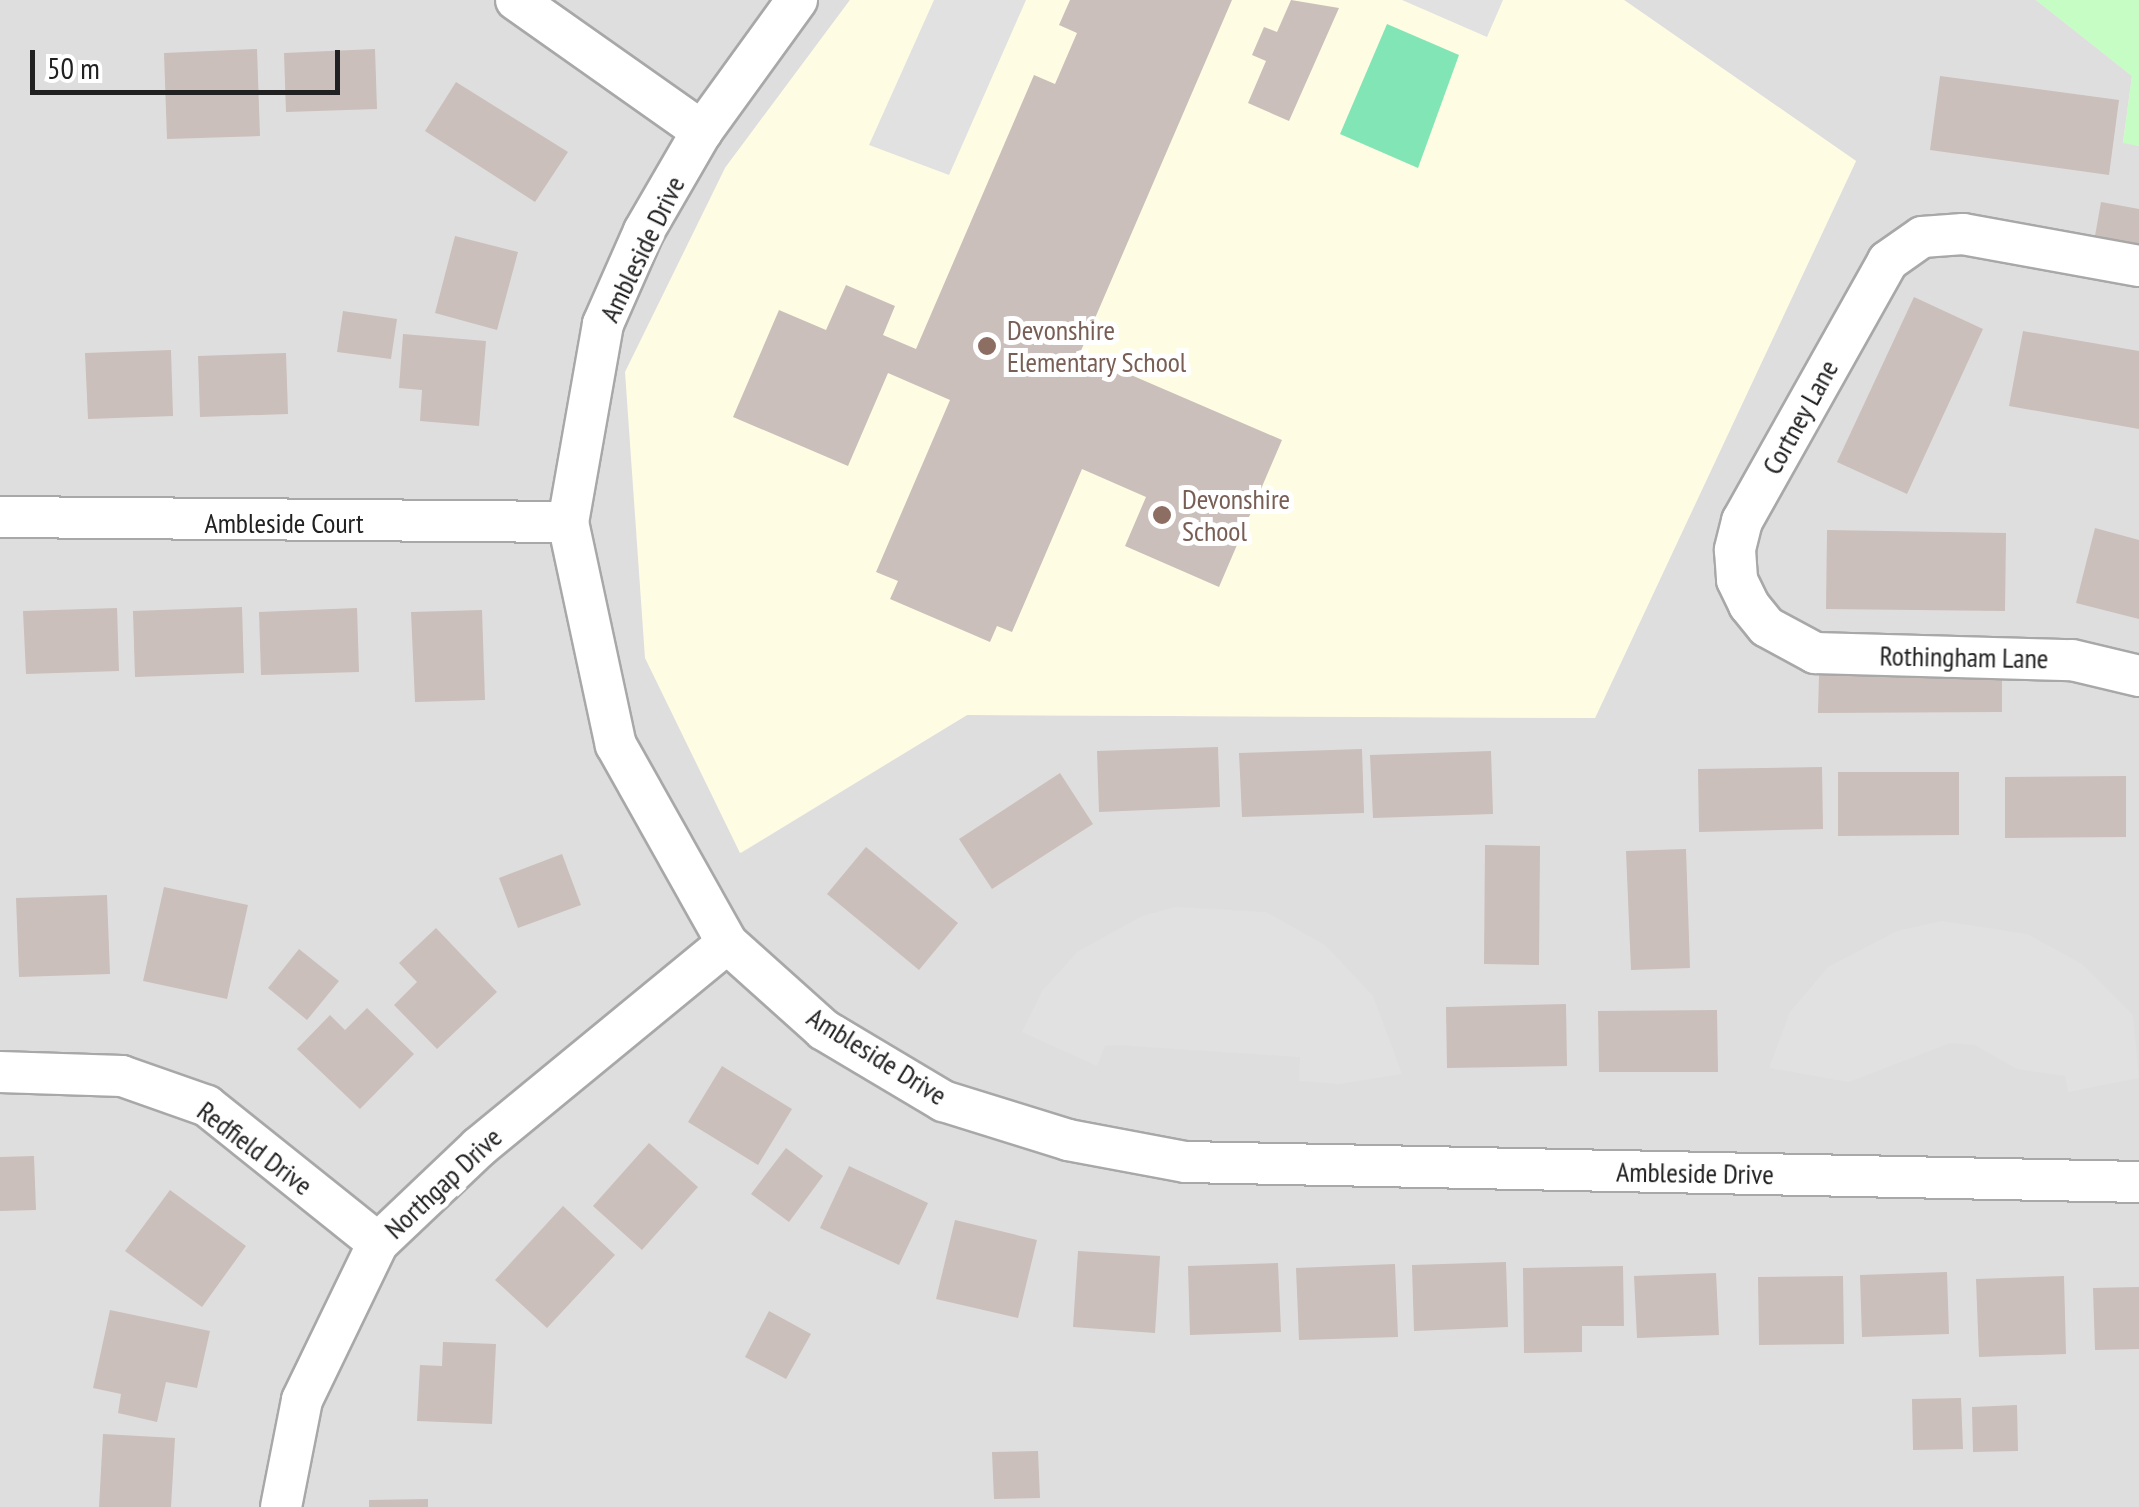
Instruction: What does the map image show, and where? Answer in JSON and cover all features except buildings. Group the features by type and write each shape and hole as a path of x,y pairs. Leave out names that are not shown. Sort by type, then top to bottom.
{"street":[{"path":"516,0 702,131"},
{"name":"Ambleside Drive","path":"797,0 702,131 644,231 603,324 568,522 616,745 726,943 824,1030 942,1101 1068,1140 1186,1162 2139,1182"},
{"name":"Cortney Lane","path":"1789,642 1766,627 1737,580 1742,521 1888,261 1922,237 1963,234 2139,266"},
{"name":"Ambleside Court","path":"0,517 568,522"},
{"name":"Rothingham Lane","path":"1789,642 1815,654 2072,660 2139,676"},
{"name":"Northgap Drive","path":"280,1507 302,1400 378,1243 479,1146 726,943"},
{"name":"Redfield Drive","path":"0,1072 122,1076 206,1106 378,1243"}],"shaded area":[{"path":"0,0 850,0 725,168 741,853 967,715 1595,718 1856,161 1624,0 2036,0 2132,76 2123,142 2139,146 2139,1507 0,1507"},
{"name":"Devonshire School","path":"850,0 1624,0 1856,161 1595,718 967,715 740,853 645,658 625,372 725,168"},
{"path":"934,0 1026,0 949,175 869,145"},
{"path":"1402,0 1503,0 1487,37"},
{"path":"1175,907 1266,912 1325,945 1373,996 1402,1074 1339,1084 1299,1081 1300,1057 1115,1045 1105,1046 1097,1066 1022,1032 1042,991 1077,952 1142,916"},
{"path":"1942,921 2027,934 2082,964 2133,1015 2139,1078 2068,1092 2065,1076 2017,1069 1975,1045 1950,1043 1849,1082 1769,1068 1790,1012 1828,967 1897,931"}],"green space":[{"path":"2036,0 2139,0 2139,146 2123,143 2132,76"},
{"path":"1387,24 1459,55 1418,168 1340,134"}],"place":[{"name":"Devonshire Elementary School","path":"987,346"},
{"name":"Devonshire School","path":"1162,515"}]}
